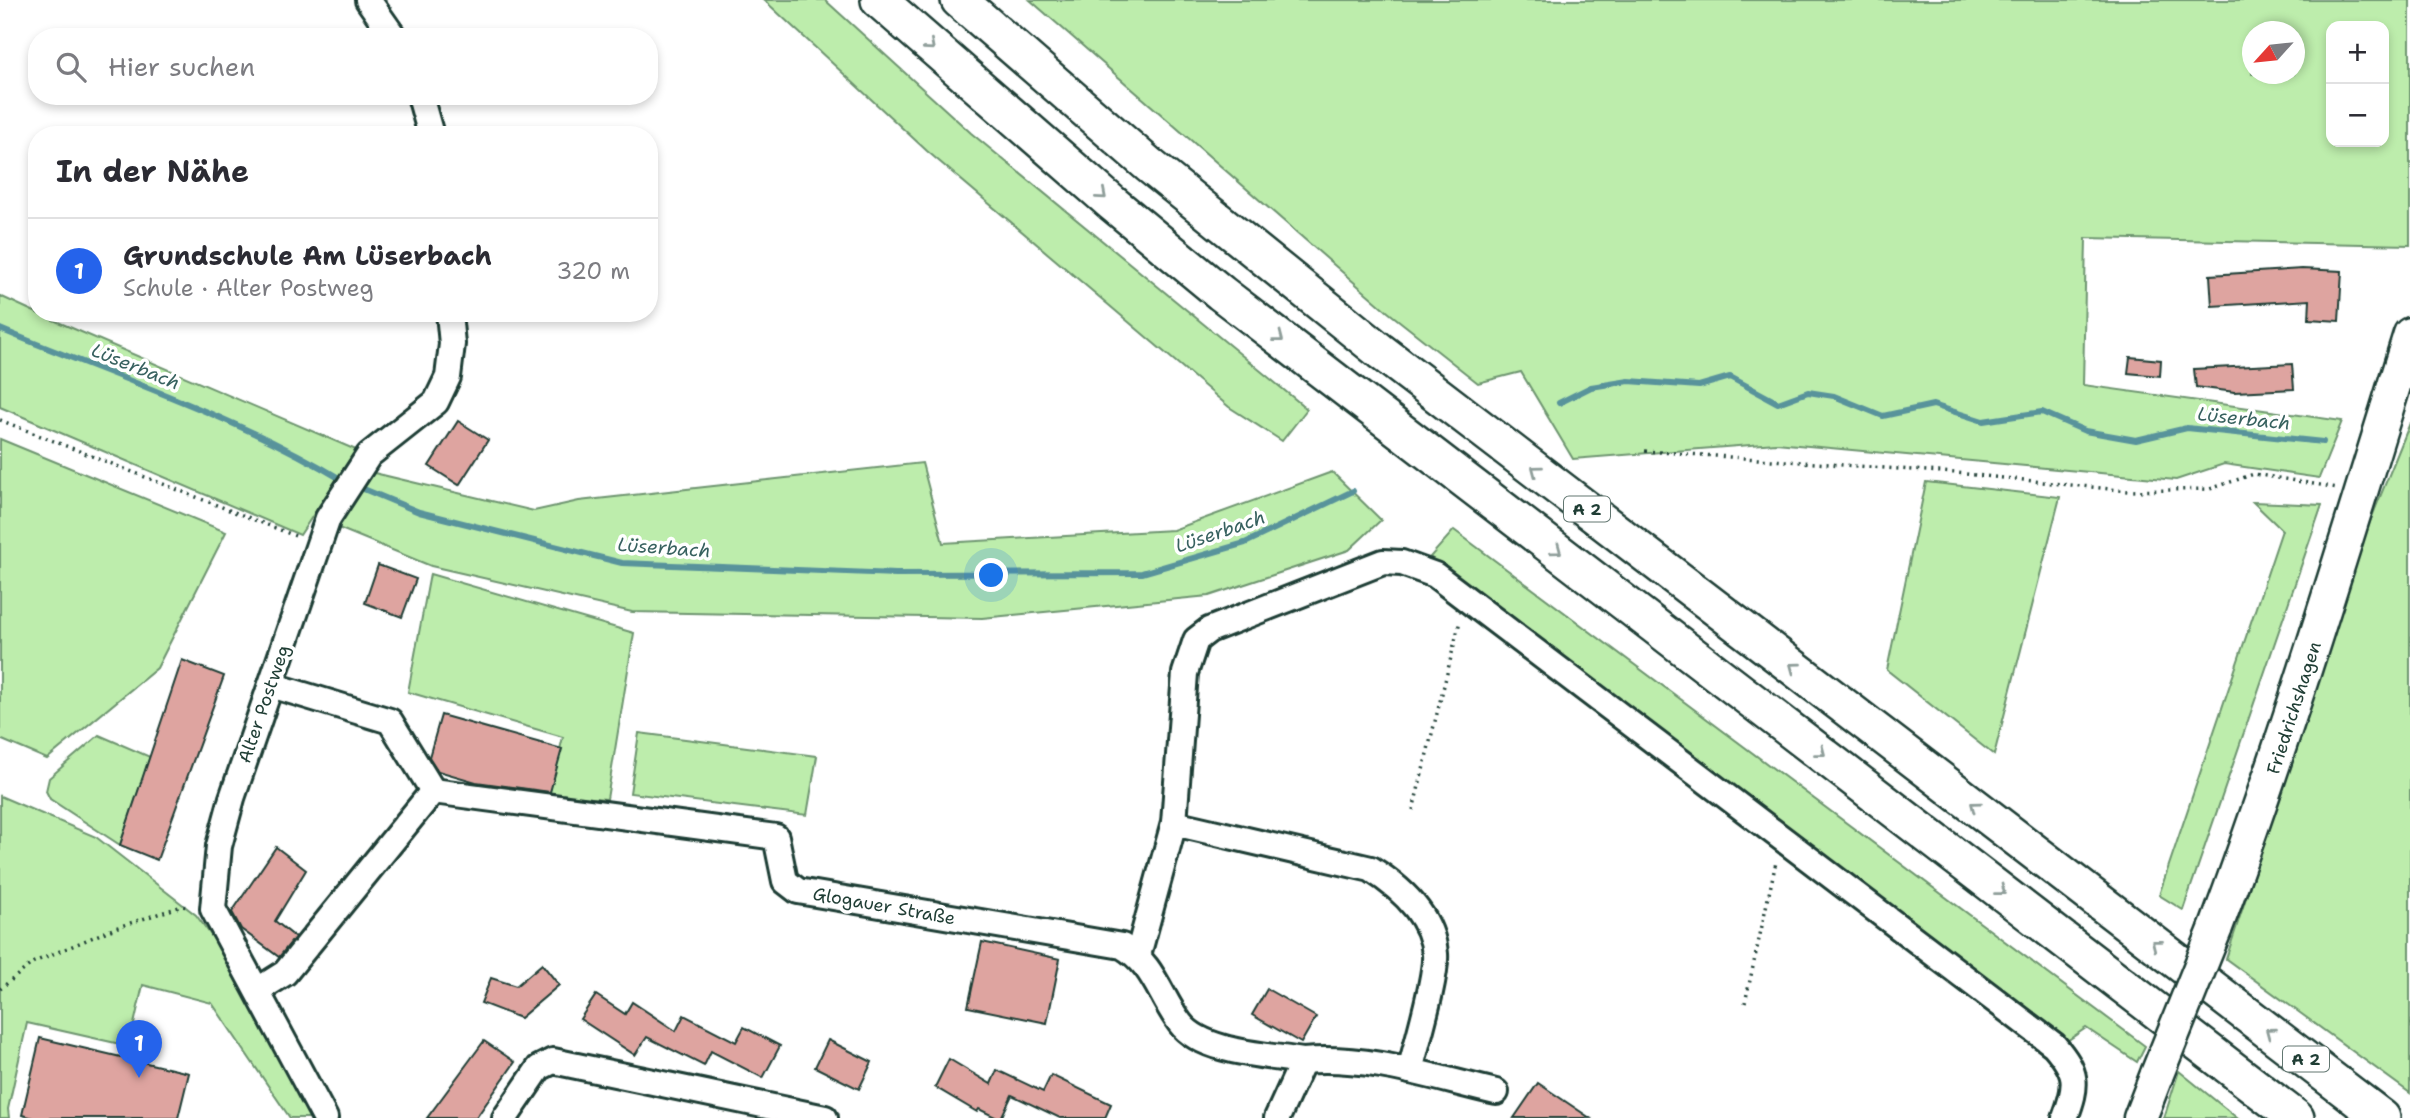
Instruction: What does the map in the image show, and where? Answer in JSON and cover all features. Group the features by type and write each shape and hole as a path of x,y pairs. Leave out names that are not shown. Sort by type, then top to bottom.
{"highway":[{"path":"879,0 1049,149 1221,293 2296,1118"},
{"name":"A 2","path":"959,0 1149,165 1380,351 2382,1118"},
{"path":"2210,1052 2263,1118"}],"main road":[{"name":"Friedrichshagen","path":"2140,1118 2215,930 2271,779 2410,334"}],"street":[{"path":"368,0 388,28"},
{"path":"423,105 429,126"},
{"name":"Alter Postweg","path":"213,909 219,846 319,545 337,503 369,456 436,402 448,377 452,344 450,322"},
{"path":"1496,1092 1383,1063 1335,1058 1303,1061 1211,1045 1181,1025 1151,971 1138,955 1174,822 1185,673 1196,640 1203,635 1383,562 1402,563 1435,575 2054,1045 2074,1075 2075,1094 2065,1118"},
{"path":"258,990 285,974 433,791 390,722 271,685"},
{"name":"Glogauer Straße","path":"433,791 776,837 785,881 799,891 1122,946 1138,955"},
{"path":"1174,822 1371,869 1399,886 1419,912 1435,953 1410,1071"},
{"path":"213,909 325,1118"},
{"path":"505,1118 539,1068 553,1061 791,1115 825,1118"},
{"path":"1277,1118 1303,1061"}],"path":[{"path":"0,420 319,545"},
{"path":"1645,451 1956,473 2129,491 2210,489 2254,474 2361,492"},
{"path":"1413,810 1465,598"},
{"path":"1745,1003 1755,970 1781,837"},
{"path":"0,989 34,962 115,928 181,906 213,909"}],"green space":[{"path":"764,0 825,0 971,133 1307,409 1282,441 1229,407 927,151"},
{"path":"1030,0 2410,0 2410,245 2086,238 2083,385 2342,421 2319,478 2224,464 2176,480 1776,443 1573,459 1521,372 1478,383 1388,312"},
{"path":"0,296 28,309 28,322 58,322 356,450 300,535 0,407"},
{"path":"2410,423 2410,1093 2226,959 2365,534"},
{"path":"0,439 226,532 157,668 47,759 0,739"},
{"path":"922,463 943,543 1173,530 1332,472 1381,520 1349,550 1209,596 982,618 632,612 431,566 336,527 374,473 534,511 579,501"},
{"path":"1926,482 2060,497 1994,755 1887,670"},
{"path":"2253,502 2322,505 2183,910 2159,895 2282,530"},
{"path":"1454,530 2145,1046 2137,1062 2086,1028 2064,1043 1430,557"},
{"path":"430,574 634,633 607,799 549,795 563,737 408,692"},
{"path":"639,733 817,756 807,815 630,793"},
{"path":"99,735 150,757 120,845 50,799 46,791 49,778"},
{"path":"0,796 96,837 196,915 247,984 317,1118 290,1118 212,1003 143,985 129,1046 27,1023 8,1109 9,1118 0,1118"},
{"path":"2179,1071 2237,1118 2164,1118"}],"building":[{"path":"2302,269 2342,271 2339,321 2309,319 2310,300 2212,306 2210,275"},
{"path":"2130,357 2161,360 2160,376 2128,373"},
{"path":"2292,364 2294,389 2235,392 2196,387 2194,369"},
{"path":"458,421 488,440 459,485 429,466"},
{"path":"378,565 416,579 402,617 365,603"},
{"path":"182,660 224,676 157,860 120,845"},
{"path":"441,715 562,749 550,792 476,782 438,771 429,757"},
{"path":"276,847 306,870 275,921 295,937 279,957 241,929 232,912"},
{"path":"982,942 1060,959 1047,1023 968,1007"},
{"path":"542,964 559,985 520,1018 481,1003 491,978 516,986"},
{"path":"1267,989 1316,1017 1301,1043 1252,1015"},
{"path":"596,995 625,1014 632,1002 676,1031 684,1015 736,1042 744,1027 780,1046 763,1078 711,1051 704,1066 647,1037 635,1055 580,1019"},
{"path":"40,1038 189,1073 178,1118 34,1118 22,1115"},
{"path":"828,1040 872,1062 859,1089 815,1067"},
{"path":"484,1041 515,1062 476,1118 427,1118"},
{"path":"949,1059 991,1084 997,1070 1043,1092 1051,1075 1111,1104 1105,1118 1060,1118 1012,1095 1001,1118 997,1118 979,1109 977,1112 935,1087"},
{"path":"1538,1083 1590,1118 1514,1118"}],"waterway":[{"name":"Lüserbach","path":"0,329 218,417 344,481"},
{"name":"Lüserbach","path":"1559,403 1591,387 1629,381 1699,386 1730,377 1778,403 1808,392 1834,396 1883,416 1933,405 1983,421 2042,412 2085,431 2136,440 2187,428 2323,442"},
{"name":"Lüserbach","path":"354,485 419,512 622,563 896,574 1142,573 1245,543 1353,491"}],"place":[{"name":"Grundschule Am Lüserbach","path":"139,1078"}]}
